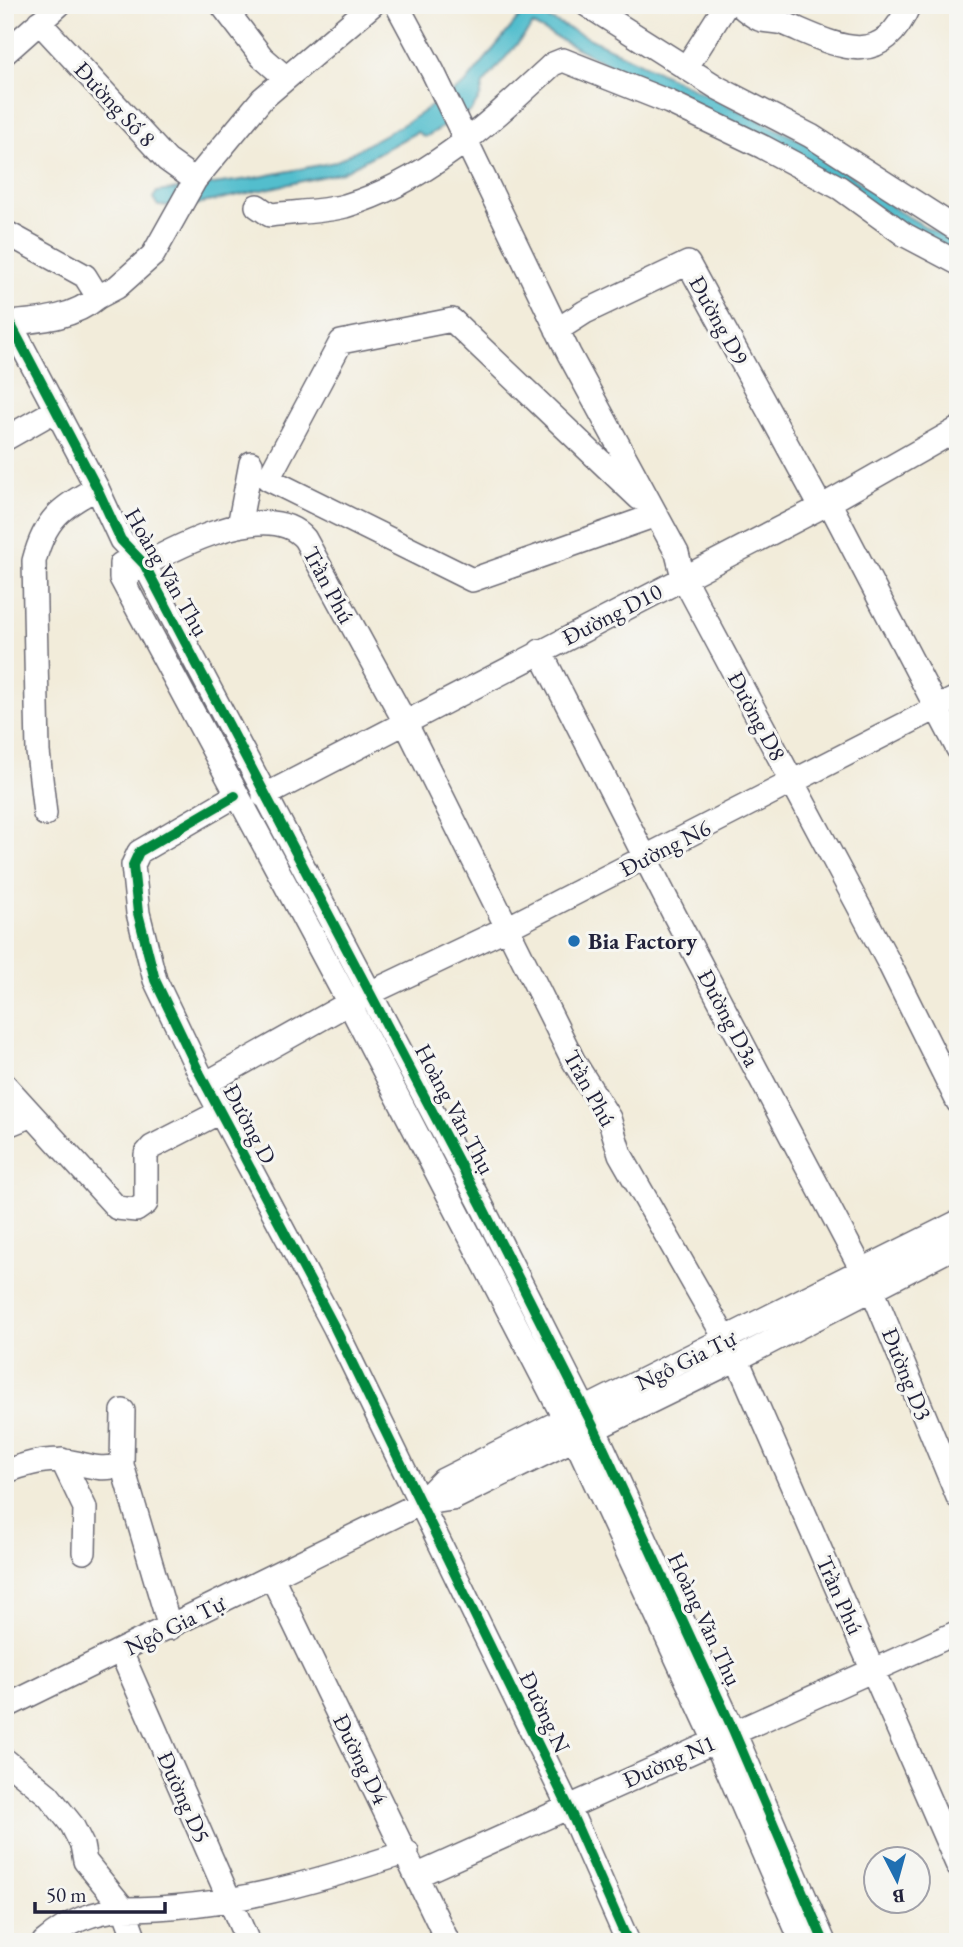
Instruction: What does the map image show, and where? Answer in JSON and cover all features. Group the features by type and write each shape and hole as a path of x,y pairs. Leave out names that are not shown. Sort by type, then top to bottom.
{"street":[{"path":"5,53 59,5"},
{"path":"222,5 262,57 286,78"},
{"path":"8,323 53,319 87,306 117,286 153,255 195,180 262,99 372,5"},
{"name":"Đường D8","path":"397,5 433,72 557,330 677,554 683,577 958,1102"},
{"path":"587,5 690,71 811,136 958,230"},
{"path":"673,104 726,5"},
{"path":"739,5 759,20 783,23 844,49 860,50 890,35 902,22 909,5"},
{"name":"Đường Số 8","path":"39,22 167,160 195,180"},
{"path":"257,206 270,215 344,206 411,179 552,64 563,60 673,104 840,188 905,235 958,263"},
{"path":"5,232 85,276 98,297"},
{"name":"Đường D9","path":"557,330 585,312 688,263 825,504 958,749"},
{"path":"452,320 655,514 472,580 268,479 341,342 452,320"},
{"name":"Hoàng Văn Thụ","path":"8,323 97,488 121,540 144,564 264,796 293,876"},
{"path":"5,439 56,410"},
{"name":"Đường D10","path":"264,796 825,504 958,429"},
{"path":"239,526 251,464"},
{"path":"46,814 37,739 34,561 40,540 56,514 97,488"},
{"name":"Trần Phú","path":"121,578 187,543 239,526 274,523 287,525 303,536 405,722 573,1060 609,1118 620,1154 732,1350 958,1866"},
{"name":"Hoàng Văn Thụ","path":"121,540 121,578 235,796 293,876 359,999 431,1110 481,1204 519,1305 638,1548 814,1940"},
{"name":"Đường D3a","path":"540,651 867,1280"},
{"name":"Đường N6","path":"205,1084 359,999 646,858 958,697"},
{"path":"215,756 237,745"},
{"name":"Đường D","path":"235,796 139,852 133,865 138,913 155,980 205,1084 335,1328 419,1504"},
{"name":"Hoàng Văn Thụ","path":"359,999 411,1123 460,1216 519,1305"},
{"path":"5,1085 104,1197 117,1208 136,1210 146,1203 146,1154 152,1147 220,1111"},
{"path":"411,1123 431,1110"},
{"path":"5,1126 32,1115"},
{"path":"460,1216 481,1204"},
{"name":"Ngô Gia Tự","path":"5,1707 419,1504 443,1480 580,1425 732,1350 867,1280 958,1222"},
{"name":"Ngô Gia Tự","path":"867,1280 958,1245"},
{"name":"Đường D3","path":"867,1280 958,1497"},
{"path":"122,1411 122,1465 170,1628"},
{"path":"5,1472 26,1464 62,1460 103,1470 122,1465"},
{"path":"62,1460 85,1508 84,1552"},
{"name":"Đường N","path":"419,1504 568,1806 628,1942"},
{"name":"Đường D4","path":"272,1577 407,1852 448,1942"},
{"name":"Đường N1","path":"418,1875 958,1632"},
{"name":"Đường D5","path":"121,1652 248,1942"},
{"path":"5,1760 48,1795 72,1825 82,1845 85,1861 124,1909 136,1942"},
{"path":"44,1942 64,1925 98,1911 192,1907 230,1902 319,1881 407,1852"}],"water":[{"path":"511,5 533,5 545,17 810,145 898,211 958,245 958,261 642,82 533,25 483,84 480,97 471,111 425,137 417,132 343,172 194,205 158,206 153,198 157,192 249,179 335,162 409,121 466,83 521,15"}],"cycle path":[{"path":"5,323 10,323 97,488 121,540 144,564 481,1204 595,1430 734,1732 824,1942"},
{"path":"235,796 139,852 133,865 138,913 155,980 199,1072 335,1328 568,1806 628,1942"}],"place":[{"name":"Bia Factory","path":"574,941"}]}
